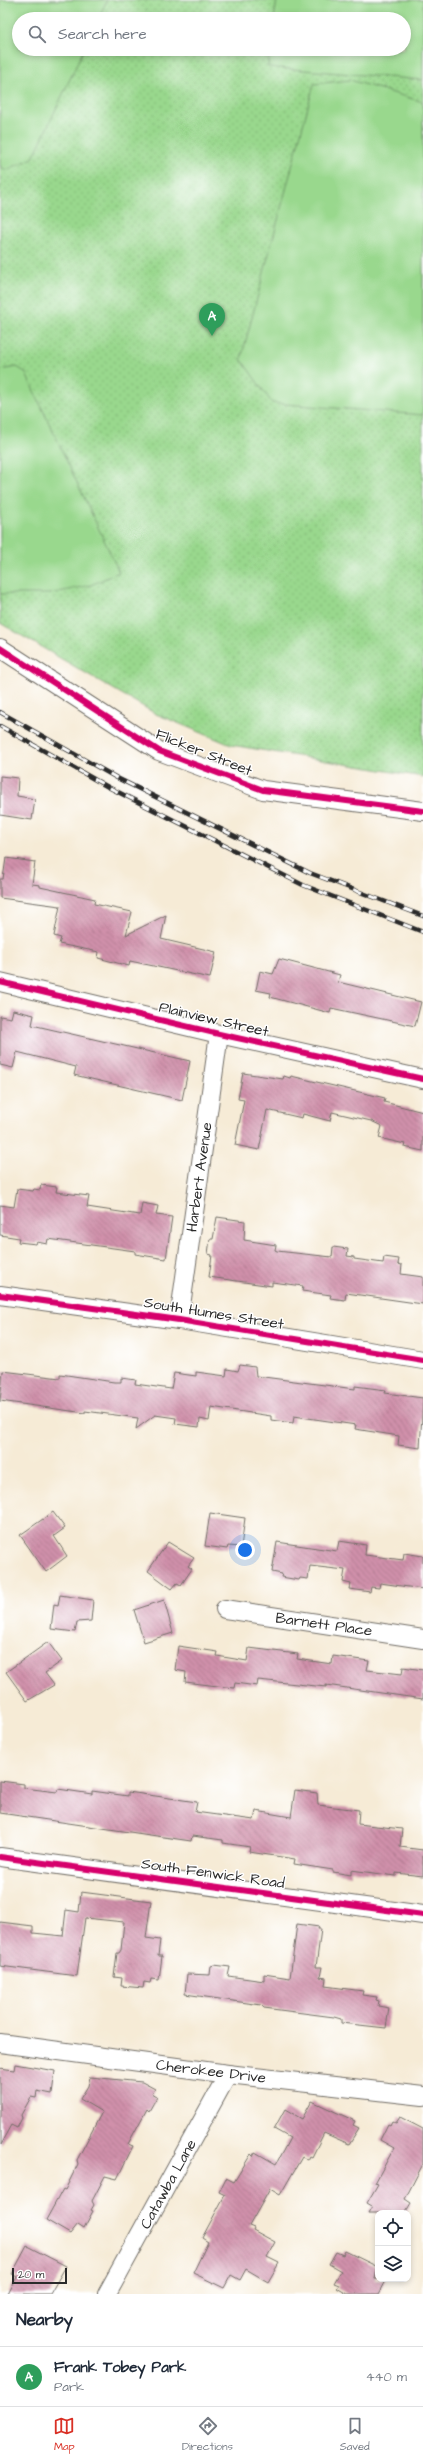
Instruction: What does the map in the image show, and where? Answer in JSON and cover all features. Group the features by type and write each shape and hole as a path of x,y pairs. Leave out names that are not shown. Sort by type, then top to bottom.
{"street":[{"name":"Flicker Street","path":"0,648 159,751 263,790 423,811"},
{"name":"Plainview Street","path":"0,982 219,1034 423,1079"},
{"name":"Harbert Avenue","path":"179,1320 219,1034"},
{"name":"South Humes Street","path":"0,1296 179,1320 423,1360"},
{"name":"Barnett Place","path":"225,1609 423,1639"},
{"name":"South Fenwick Road","path":"0,1857 423,1915"},
{"name":"Cherokee Drive","path":"0,2043 228,2074 423,2096"},
{"name":"Catawba Lane","path":"107,2294 228,2074"}],"green space":[{"path":"0,0 423,0 423,777 231,745 156,714 0,623"},
{"path":"0,0 107,0 101,12 12,12 12,56 81,56 33,158 6,170 0,166"},
{"path":"277,0 423,0 423,80 268,67 269,56 411,56 411,12 275,12"},
{"path":"350,80 423,102 423,415 272,403 241,359 314,84"},
{"path":"17,367 25,372 119,572 91,585 50,594 0,594 0,370"}],"building":[{"path":"0,776 18,778 17,796 35,799 32,820 0,815"},
{"path":"6,858 35,862 32,884 95,899 94,904 132,912 126,935 166,915 161,939 216,952 210,978 130,961 129,966 98,958 99,952 59,944 61,938 54,936 60,906 0,898 0,879 3,879"},
{"path":"279,959 340,975 338,982 421,1002 415,1026 331,1008 330,1013 270,997 271,993 256,990 260,971 273,974"},
{"path":"13,1010 34,1015 32,1025 190,1061 182,1100 74,1075 76,1067 17,1052 13,1068 0,1065 0,1016 11,1018"},
{"path":"243,1073 283,1079 284,1076 290,1078 291,1076 385,1098 384,1102 423,1112 423,1151 404,1147 405,1144 379,1138 382,1126 371,1121 332,1112 330,1121 303,1114 302,1118 267,1110 259,1150 235,1145 244,1100 238,1099"},
{"path":"41,1185 57,1187 56,1192 89,1196 87,1207 140,1215 142,1203 158,1206 156,1215 172,1217 166,1259 135,1254 135,1251 48,1239 47,1244 37,1242 36,1244 18,1242 19,1238 0,1235 0,1205 14,1207 17,1189 33,1191 34,1189 40,1190"},
{"path":"217,1217 245,1221 244,1240 276,1245 275,1250 277,1251 332,1257 333,1247 348,1249 347,1256 354,1257 354,1259 383,1263 384,1257 399,1259 398,1264 402,1265 401,1274 423,1277 423,1304 346,1293 345,1300 330,1298 331,1295 302,1291 303,1286 272,1282 272,1286 209,1277 212,1255 208,1254 210,1239 213,1239"},
{"path":"240,1365 255,1367 256,1376 355,1389 355,1386 386,1390 385,1393 423,1398 420,1448 398,1445 399,1436 355,1429 356,1425 294,1416 293,1423 271,1420 271,1416 211,1407 209,1421 200,1419 199,1427 175,1424 176,1418 155,1415 136,1429 138,1418 85,1411 85,1413 0,1401 3,1371 60,1378 60,1374 114,1382 121,1382 121,1378 136,1380 135,1384 171,1389 174,1373 196,1376 196,1372 226,1376 227,1369 238,1371"},
{"path":"53,1512 65,1528 54,1536 67,1556 46,1572 20,1535"},
{"path":"210,1513 245,1518 241,1547 228,1546 227,1549 205,1546"},
{"path":"339,1541 366,1545 365,1555 403,1560 404,1553 423,1556 423,1589 380,1583 379,1588 371,1587 370,1592 350,1589 351,1584 343,1582 345,1570 310,1566 308,1579 300,1578 299,1580 281,1577 282,1574 272,1572 277,1542 337,1551"},
{"path":"168,1542 194,1558 188,1566 192,1569 181,1585 177,1583 172,1589 148,1571"},
{"path":"60,1595 93,1600 91,1621 77,1622 75,1632 51,1629 54,1604 58,1605"},
{"path":"164,1600 173,1633 144,1642 134,1610"},
{"path":"48,1642 62,1661 45,1673 54,1685 27,1701 6,1672"},
{"path":"178,1646 218,1652 217,1656 247,1661 249,1648 298,1654 297,1659 332,1664 333,1656 369,1661 367,1670 402,1674 403,1667 423,1670 423,1699 326,1685 326,1687 258,1680 257,1686 235,1683 234,1688 185,1682 186,1672 175,1670"},
{"path":"0,1781 24,1784 24,1788 57,1792 58,1789 92,1794 92,1791 128,1796 128,1792 197,1802 195,1812 254,1820 256,1811 291,1817 295,1790 317,1793 318,1805 359,1810 358,1824 402,1829 400,1847 423,1850 423,1876 396,1873 396,1876 351,1870 351,1875 333,1872 333,1870 294,1864 295,1859 249,1852 250,1847 223,1843 223,1840 192,1836 191,1841 0,1813"},
{"path":"81,1892 151,1901 146,1938 160,1940 158,1956 162,1956 159,1980 151,1979 150,1983 144,1982 143,1988 121,1986 122,1978 114,1977 117,1953 121,1950 124,1922 85,1918 77,1976 0,1966 0,1922 33,1926 33,1933 63,1936 66,1910 79,1912"},
{"path":"297,1924 319,1927 318,1929 321,1929 316,1967 322,1967 320,1977 326,1978 325,1986 363,1991 362,1995 377,1997 376,2000 379,2001 378,2006 389,2008 386,2028 341,2023 341,2019 334,2017 264,2008 261,2005 185,1994 187,1974 210,1975 211,1966 214,1965 230,1967 228,1976 264,1981 264,1974 290,1978"},
{"path":"15,2064 55,2071 52,2094 37,2091 36,2098 31,2097 21,2115 22,2118 17,2128 11,2125 0,2145 0,2068 14,2070"},
{"path":"90,2077 142,2082 155,2089 152,2094 157,2097 149,2111 147,2109 128,2144 133,2146 117,2179 105,2176 92,2201 94,2205 91,2210 93,2211 84,2228 78,2224 70,2234 46,2220 63,2189 65,2190 78,2164 77,2160 102,2112 80,2099 88,2086"},
{"path":"312,2101 355,2121 353,2125 359,2128 349,2144 324,2133 312,2157 310,2156 308,2160 302,2157 280,2195 270,2189 249,2226 254,2228 253,2230 275,2242 267,2257 279,2263 268,2282 246,2269 240,2280 231,2275 224,2288 193,2273 208,2242 202,2238 225,2195 219,2192 226,2178 234,2182 251,2154 253,2156 255,2152 276,2164 290,2138 274,2129 285,2109 302,2119"},
{"path":"400,2117 423,2129 423,2164 405,2199 411,2203 407,2210 375,2210 375,2213 368,2213 372,2206 367,2203 378,2184 375,2183 394,2148 380,2140 388,2124 390,2125 392,2121 396,2123"},
{"path":"27,2246 66,2266 50,2294 8,2294 17,2277 12,2274"},
{"path":"345,2251 375,2266 375,2282 384,2282 378,2294 347,2294 337,2288 339,2285 334,2283 341,2271 329,2264 336,2252 343,2255"}],"railway":[{"path":"0,712 117,778 310,873 423,916"},
{"path":"0,726 108,787 303,885 423,932"}],"cycle path":[{"path":"0,648 159,751 263,790 423,811"},
{"path":"0,982 219,1034 423,1079"},
{"path":"0,1295 179,1320 423,1360"},
{"path":"0,1857 423,1915"}],"place":[{"name":"Frank Tobey Park","path":"212,336"}]}
